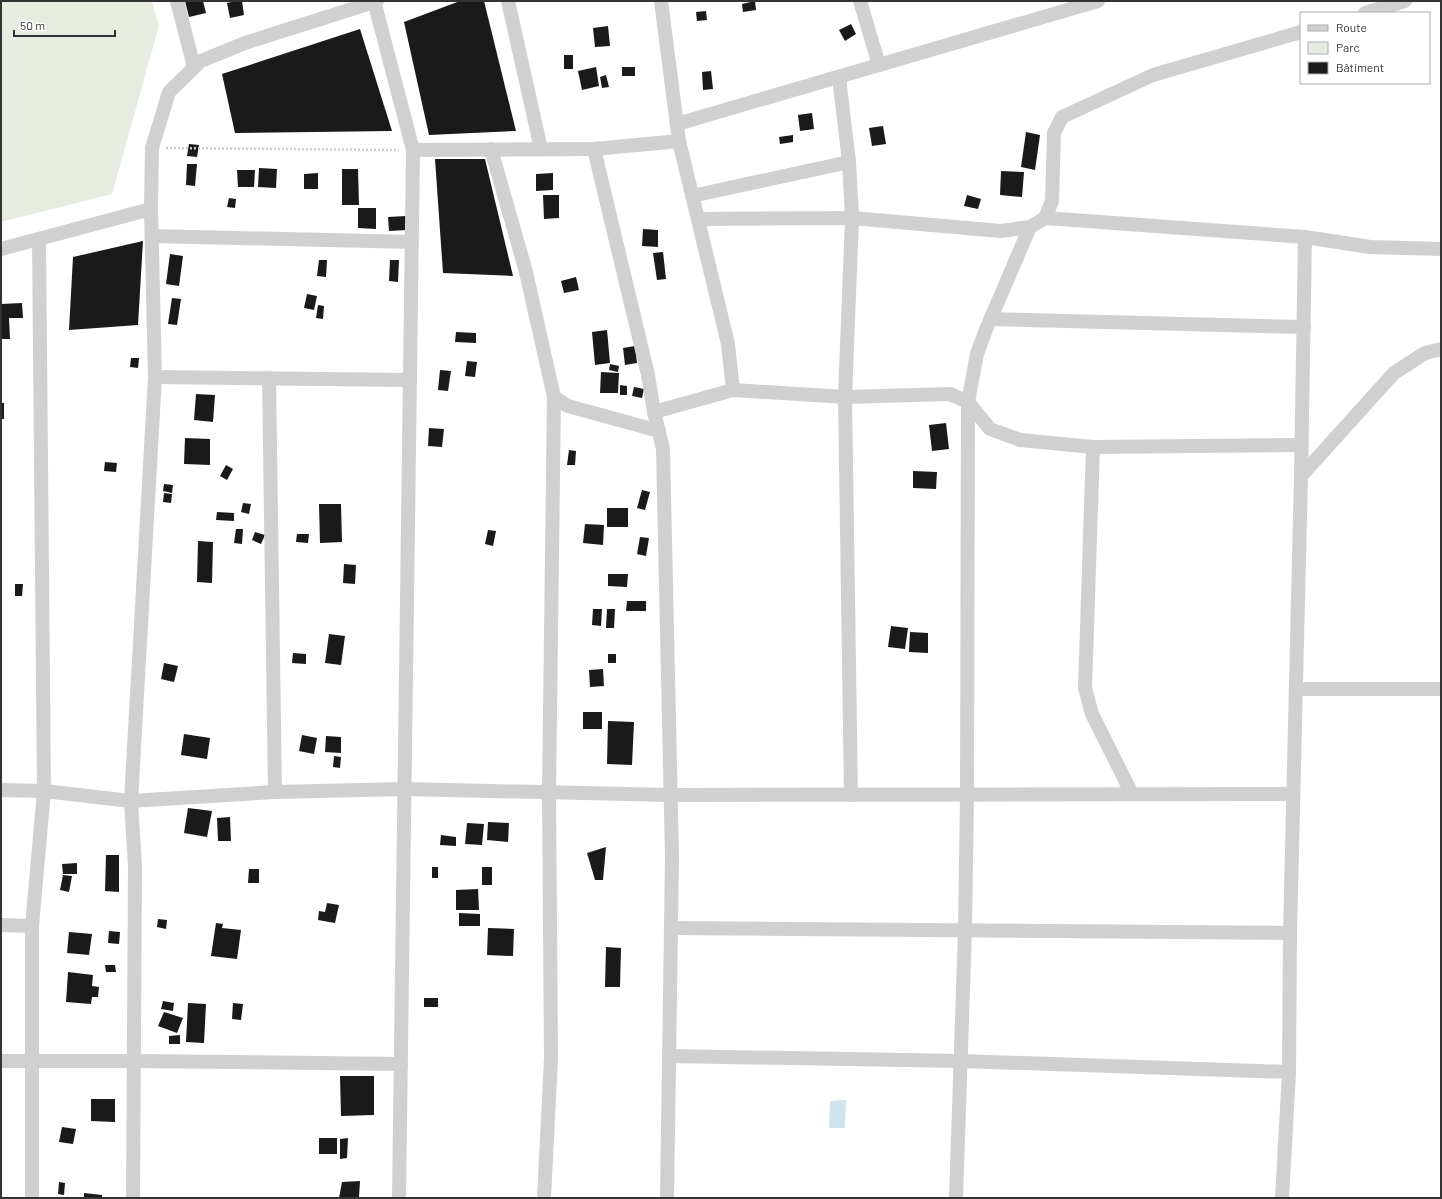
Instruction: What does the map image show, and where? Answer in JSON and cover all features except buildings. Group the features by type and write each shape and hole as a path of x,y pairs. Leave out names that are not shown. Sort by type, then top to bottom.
{"street":[{"path":"177,1 194,68"},
{"path":"133,1198 135,866 131,801 155,377 151,209 152,148 169,92 201,61 245,43 375,1 413,150 399,1198"},
{"path":"508,1 541,149"},
{"path":"661,1 679,142 728,344 733,390"},
{"path":"860,1 879,65"},
{"path":"677,124 1098,1"},
{"path":"1367,12 1405,1"},
{"path":"1045,218 1052,201 1054,133 1062,117 1153,75 1300,32"},
{"path":"839,77 849,162 852,218 845,396 851,795"},
{"path":"413,150 594,149 679,142"},
{"path":"491,149 526,272 554,398 550,792 551,1058 544,1198"},
{"path":"594,149 648,375 654,412 663,449 672,857 667,1198"},
{"path":"692,196 849,162"},
{"path":"1,249 151,209"},
{"path":"698,219 852,218 1001,231 1030,227 1045,218 1305,237 1370,247 1441,249"},
{"path":"956,1198 965,930 967,794 968,402 977,354 1030,227"},
{"path":"152,236 412,242"},
{"path":"1282,1198 1289,1072 1290,933 1302,445 1305,237"},
{"path":"32,1198 32,926 44,791 39,239"},
{"path":"991,320 1304,328"},
{"path":"1301,476 1394,373 1425,353 1441,349"},
{"path":"155,377 410,380"},
{"path":"269,378 275,792"},
{"path":"654,412 733,390 845,396 950,394 968,402 990,429 1020,440 1093,447 1302,445"},
{"path":"554,398 568,406 659,431"},
{"path":"1093,447 1085,688 1092,714 1132,794"},
{"path":"1296,689 1441,689"},
{"path":"1,790 44,791 131,801 275,792 405,789 670,795 1293,794"},
{"path":"1,926 32,926"},
{"path":"671,928 1290,933"},
{"path":"669,1056 961,1061 1289,1072"},
{"path":"1,1062 134,1061 401,1064"}],"path":[{"path":"152,148 413,150"}],"green space":[{"path":"1,1 152,1 159,26 112,194 1,222"}],"water":[{"path":"846,1100 845,1128 829,1128 830,1101"}]}
